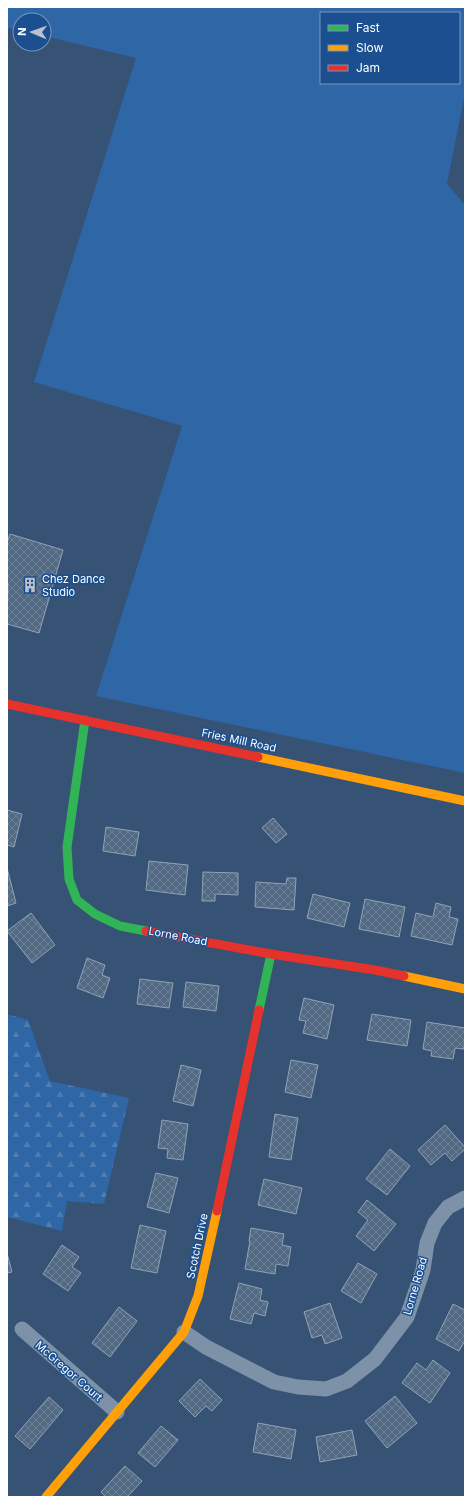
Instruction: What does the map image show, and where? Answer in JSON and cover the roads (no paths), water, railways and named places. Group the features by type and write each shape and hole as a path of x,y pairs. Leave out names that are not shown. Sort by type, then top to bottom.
{"street":[{"name":"Fries Mill Road","path":"7,704 465,801"},
{"name":"Lorne Road","path":"84,720 67,847 69,879 77,900 95,914 120,926 271,954 375,970 465,989"},
{"name":"Scotch Drive","path":"49,1496 184,1332 198,1296 208,1254 271,954"},
{"name":"Lorne Road","path":"184,1332 206,1347 274,1382 298,1387 326,1389 347,1381 375,1359 407,1317 422,1270 427,1243 435,1223 448,1207 465,1198"},
{"name":"McGregor Court","path":"22,1329 117,1412"}],"place":[{"name":"Chez Dance Studio","path":"30,585"}]}
